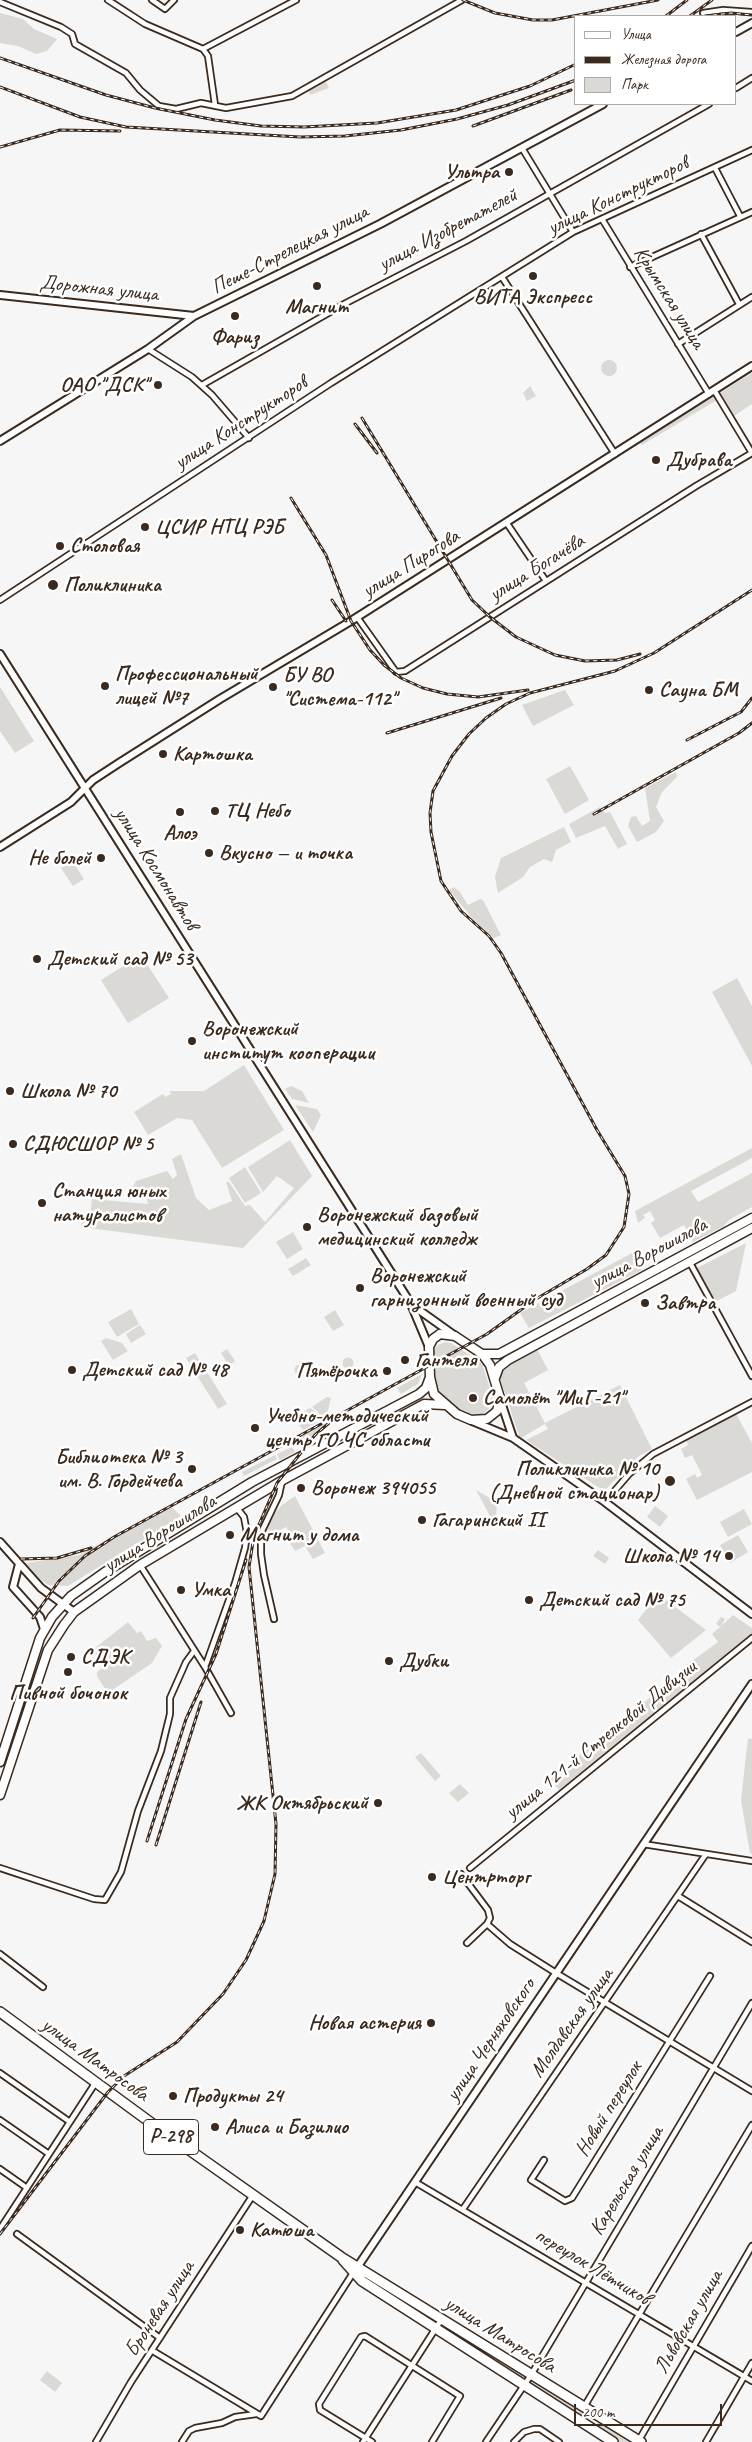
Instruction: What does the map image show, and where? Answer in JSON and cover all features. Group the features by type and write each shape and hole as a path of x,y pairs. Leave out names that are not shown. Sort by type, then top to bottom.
{"highway":[{"name":"улица Матросова","path":"1,2014 341,2257 435,2328 590,2426 599,2438 613,2442"},
{"name":"улица Матросова","path":"356,2270 640,2441"},
{"path":"590,2426 598,2415"}],"main road":[{"name":"улица Ворошилова","path":"482,1354 499,1354 752,1218"},
{"name":"улица Ворошилова","path":"495,1378 499,1366 508,1360 752,1228"},
{"path":"440,1334 455,1336 482,1354 490,1365 500,1398 497,1411 492,1416 487,1419 471,1420 445,1405 434,1394 430,1377 429,1347 433,1339 440,1334"},
{"name":"улица Ворошилова","path":"0,1762 33,1655 44,1629 62,1604 105,1572 252,1482 419,1394 426,1388 430,1377"},
{"name":"улица Ворошилова","path":"0,1795 48,1650 74,1612 140,1565 283,1480 424,1404 445,1405"}],"street":[{"path":"108,0 145,24 203,49 208,56 215,105"},
{"path":"152,0 167,9 174,0"},
{"path":"203,49 296,0"},
{"path":"0,2 70,32 75,44 126,73 140,90 160,106 176,109 201,103 226,108 292,96 459,1"},
{"path":"703,13 723,10 752,12"},
{"path":"737,31 752,23"},
{"path":"737,87 752,78"},
{"name":"Пеше-Стрелецкая улица","path":"0,441 148,349 194,316 317,256 601,105"},
{"name":"улица Изобретателей","path":"202,386 346,303 708,105"},
{"path":"522,148 573,232"},
{"name":"улица Конструкторов","path":"0,600 331,383 573,232 752,150"},
{"path":"715,168 740,216"},
{"path":"630,267 752,212"},
{"name":"Крымская улица","path":"602,219 678,344 752,453"},
{"path":"702,234 739,304"},
{"path":"502,277 615,454"},
{"name":"Дорожная улица","path":"0,295 194,316"},
{"path":"678,344 752,296"},
{"path":"148,349 202,386 227,410 249,438"},
{"name":"улица Пирогова","path":"0,847 71,802 93,780 220,699 357,617 752,366"},
{"name":"улица Богачёва","path":"357,617 396,672 404,671 752,453"},
{"path":"506,522 546,582"},
{"name":"улица Космонавтов","path":"0,654 86,787 411,1304 429,1347"},
{"path":"689,1261 752,1376"},
{"name":"улица Космонавтов","path":"411,1304 455,1336"},
{"path":"500,1398 513,1438"},
{"path":"604,1502 628,1474 652,1454 752,1402"},
{"path":"471,1420 513,1438 604,1502 752,1614"},
{"path":"274,1619 261,1554 261,1533 279,1495 283,1480"},
{"path":"205,1668 235,1583 247,1533 244,1518 236,1507"},
{"path":"247,1533 256,1531 261,1533"},
{"path":"0,1542 41,1588 74,1612"},
{"path":"19,1564 13,1587 40,1617 44,1629"},
{"path":"140,1565 231,1713"},
{"path":"734,1600 752,1607"},
{"name":"улица 121-й Стрелковой Дивизии","path":"470,1868 752,1638"},
{"path":"0,1868 94,1899 105,1900 121,1872 138,1811 161,1750 170,1714 170,1698 186,1662 194,1651"},
{"name":"улица Черняховского","path":"258,2415 752,1684"},
{"path":"643,1844 752,1861"},
{"name":"Молдавская улица","path":"463,2209 706,1854"},
{"path":"461,1874 488,1910 490,1918 487,1924 467,1943"},
{"path":"678,1896 752,1942"},
{"path":"487,1924 510,1944 556,1974 752,2091"},
{"path":"0,1954 44,1987"},
{"name":"Новый переулок","path":"544,2160 531,2180 565,2201 572,2198 710,1976"},
{"name":"Карельская улица","path":"524,2385 752,2003"},
{"path":"0,2073 70,2122"},
{"path":"1,2226 96,2082"},
{"path":"0,2120 49,2154"},
{"path":"584,2407 752,2125"},
{"path":"0,2169 27,2188"},
{"name":"переулок Лётчиков","path":"415,2182 752,2381"},
{"name":"Броневая улица","path":"96,2442 131,2382 253,2195"},
{"path":"17,2234 160,2338"},
{"name":"Львовская улица","path":"640,2441 752,2246"},
{"path":"364,2440 441,2320"},
{"path":"372,2442 364,2440 320,2410 318,2404 361,2338 365,2336 460,2396 432,2442"},
{"path":"153,2351 258,2415"},
{"path":"706,2442 752,2363"},
{"path":"486,2442 524,2385"},
{"path":"182,2442 188,2431 195,2428 222,2423 235,2416 258,2415"},
{"path":"514,2442 524,2432 534,2429 540,2429 559,2442"}],"green space":[{"path":"0,13 23,19 34,29 57,39 47,51 36,54 18,46 0,43"},
{"path":"325,80 329,88 310,95 308,89"},
{"path":"609,360 615,362 617,368 615,374 609,376 603,374 601,368 603,362"},
{"path":"752,373 752,404 734,416 720,393"},
{"path":"530,386 536,396 527,401 523,393"},
{"path":"715,396 717,400 642,445 639,442"},
{"path":"0,687 34,741 15,753 0,731"},
{"path":"565,690 574,705 533,726 522,705"},
{"path":"570,766 589,800 565,814 546,779"},
{"path":"676,772 677,777 662,792 656,807 664,821 656,832 637,842 628,826 631,817 636,816 642,826 650,821 645,788"},
{"path":"600,807 605,813 610,812 627,844 618,849 605,826 576,838 569,824"},
{"path":"564,827 571,842 556,850 552,862 544,859 530,867 523,877 498,893 495,877 501,858"},
{"path":"72,861 84,879 73,886 61,868"},
{"path":"454,887 460,892 468,905 480,899 483,900 501,935 494,938 472,918 449,890"},
{"path":"141,955 169,998 128,1023 101,980"},
{"path":"737,978 752,1006 752,1066 712,992"},
{"path":"244,1065 284,1130 222,1168 192,1120 177,1118 148,1135 134,1112 163,1094 165,1097 171,1094 170,1091 204,1091"},
{"path":"291,1086 302,1091 309,1103 292,1099 285,1089"},
{"path":"295,1105 317,1109 321,1115 313,1132"},
{"path":"290,1140 312,1176 243,1248 81,1227 82,1218 90,1218 92,1199 148,1204 146,1196 137,1191 132,1197 129,1193 136,1181 167,1171 173,1179 177,1175 172,1159 181,1154 196,1198 209,1210 232,1201 226,1182 229,1182 245,1206 250,1205 265,1222 294,1188 277,1176 263,1192 248,1167"},
{"path":"752,1148 752,1158 691,1191 698,1202 752,1173 752,1207 729,1220 724,1226 693,1242 684,1225 660,1238 651,1223 655,1220 650,1211 643,1215 645,1218 638,1223 635,1211"},
{"path":"245,1167 261,1193 245,1203 229,1178"},
{"path":"293,1232 303,1249 287,1259 276,1242"},
{"path":"746,1243 736,1291 715,1302 697,1268"},
{"path":"634,1252 642,1270 529,1328 520,1313"},
{"path":"306,1258 311,1265 293,1276 288,1269"},
{"path":"131,1309 139,1324 117,1337 108,1322"},
{"path":"335,1310 344,1325 333,1331 324,1317"},
{"path":"140,1325 146,1334 131,1343 126,1334"},
{"path":"106,1338 122,1343 128,1351 113,1360 101,1341"},
{"path":"445,1342 451,1343 482,1363 493,1398 492,1406 482,1415 475,1417 448,1403 435,1386 434,1350 438,1345"},
{"path":"227,1349 235,1361 229,1366 221,1353"},
{"path":"537,1349 548,1370 524,1383 545,1423 620,1385 652,1449 639,1456 604,1491 526,1440 548,1429 545,1424 521,1438 519,1436 500,1378 504,1366"},
{"path":"195,1353 227,1404 218,1409 186,1358"},
{"path":"348,1357 354,1363 348,1369 342,1363"},
{"path":"300,1364 306,1370 300,1376 294,1370"},
{"path":"422,1374 418,1384 401,1394 397,1388"},
{"path":"327,1397 331,1398 326,1418 322,1420 318,1412 312,1407"},
{"path":"310,1408 315,1411 320,1420 294,1417"},
{"path":"736,1414 752,1443 752,1472 697,1500 686,1479 695,1474 697,1478 702,1475 692,1455 685,1458 681,1449 688,1445 686,1440"},
{"path":"294,1419 305,1422 318,1422 303,1430"},
{"path":"327,1421 305,1443 300,1437"},
{"path":"292,1447 295,1452 280,1460 277,1454"},
{"path":"275,1455 277,1459 244,1476 242,1472"},
{"path":"476,1490 497,1502 496,1518 492,1520"},
{"path":"295,1496 325,1553 313,1559 305,1546 295,1551 290,1543 294,1541 286,1527 268,1537 267,1533 271,1517 282,1505"},
{"path":"170,1505 181,1516 68,1586 48,1585 26,1563 79,1555"},
{"path":"655,1506 668,1516 660,1527 647,1517"},
{"path":"744,1509 752,1524 728,1537 720,1522"},
{"path":"738,1535 748,1552 730,1563 720,1545"},
{"path":"598,1550 609,1558 605,1564 593,1556"},
{"path":"658,1594 706,1630 671,1658 638,1620"},
{"path":"733,1615 752,1628 752,1636 559,1790 550,1780 686,1668 685,1666 718,1642 712,1634 720,1627 716,1624 721,1617 725,1619 721,1626"},
{"path":"128,1622 137,1633 141,1631 147,1641 156,1638 162,1646 152,1663 111,1691 115,1701 110,1697 97,1676 97,1672 104,1667 94,1651 95,1648"},
{"path":"748,1738 752,1739 752,1854 750,1853 741,1800"},
{"path":"421,1753 441,1776 435,1781 415,1757"},
{"path":"460,1784 469,1793 458,1802 449,1793"},
{"path":"367,2274 433,2318 430,2322 364,2279"},
{"path":"443,2324 525,2375 522,2380 440,2328"},
{"path":"47,2371 62,2383 55,2392 40,2380"},
{"path":"533,2379 590,2413 585,2420 529,2385"},
{"path":"600,2419 637,2442 619,2442 595,2427"}],"railway":[{"path":"463,0 495,13 533,20 552,20 574,16"},
{"path":"578,15 658,0"},
{"path":"667,15 687,0"},
{"path":"691,15 712,0"},
{"path":"714,15 731,13 752,15"},
{"path":"0,58 106,95 155,108 215,120 261,126 304,127 377,123 456,110 530,86 574,65"},
{"path":"0,87 80,117 126,127 300,137 345,136 401,130 457,119 508,105 574,81"},
{"path":"473,126 571,90"},
{"path":"0,147 60,130 120,131"},
{"path":"362,418 472,600 490,617 516,637 555,655 585,661 617,660 640,654"},
{"path":"355,424 377,453"},
{"path":"291,498 326,555 351,621 370,650 384,665 401,678 423,688 447,694 478,697 528,690"},
{"path":"0,2234 108,2092 124,2076 177,2042 223,1994 246,1960 264,1921 275,1874 276,1824 249,1567 254,1536 277,1483 315,1435 337,1416 487,1334 536,1299 587,1269 606,1255 624,1227 629,1194 625,1176 597,1130 501,953 489,936 461,911 441,881 431,832 430,813 433,791 452,756 469,734 486,718 506,704 530,693 615,671 654,653 752,590"},
{"path":"332,600 346,621"},
{"path":"387,733 501,698"},
{"path":"687,740 741,712 752,698"},
{"path":"594,814 739,733 752,723"},
{"path":"33,1618 59,1581 85,1556 114,1537 321,1424"},
{"path":"21,1559 57,1558 91,1548"},
{"path":"147,1841 186,1719 216,1654 246,1560"},
{"path":"156,1845 201,1702"}],"place":[{"name":"Ультра","path":"509,172"},
{"name":"ВИТА Экспресс","path":"533,276"},
{"name":"Магнит","path":"317,286"},
{"name":"Фариз","path":"235,316"},
{"name":"ОАО \"ДСК\"","path":"158,385"},
{"name":"Дубрава","path":"656,460"},
{"name":"ЦСИР НТЦ РЭБ","path":"145,527"},
{"name":"Столовая","path":"60,546"},
{"name":"Поликлиника","path":"53,585"},
{"name":"Профессиональный лицей №7","path":"105,686"},
{"name":"БУ ВО \"Система-112\"","path":"273,687"},
{"name":"Сауна БМ","path":"649,690"},
{"name":"Картошка","path":"163,754"},
{"name":"ТЦ Небо","path":"215,811"},
{"name":"Алоэ","path":"180,812"},
{"name":"Вкусно — и точка","path":"209,853"},
{"name":"Не болей","path":"101,858"},
{"name":"Детский сад № 53","path":"37,959"},
{"name":"Воронежский институт кооперации","path":"192,1041"},
{"name":"Школа № 70","path":"10,1091"},
{"name":"СДЮСШОР № 5","path":"13,1144"},
{"name":"Станция юных натуралистов","path":"42,1203"},
{"name":"Воронежский базовый медицинский колледж","path":"307,1227"},
{"name":"Воронежский гарнизонный военный суд","path":"360,1288"},
{"name":"Завтра","path":"645,1303"},
{"name":"Гантеля","path":"405,1360"},
{"name":"Детский сад № 48","path":"72,1370"},
{"name":"Пятёрочка","path":"387,1371"},
{"name":"Самолёт \"МиГ-21\"","path":"473,1398"},
{"name":"Учебно-методический центр ГО ЧС области","path":"255,1428"},
{"name":"Библиотека № 3 им. В. Гордейчева","path":"192,1469"},
{"name":"Поликлиника № 10 (Дневной стационар)","path":"670,1481"},
{"name":"Воронеж 394055","path":"301,1488"},
{"name":"Гагаринский II","path":"422,1520"},
{"name":"Магнит у дома","path":"230,1535"},
{"name":"Школа № 14","path":"729,1556"},
{"name":"Умка","path":"181,1590"},
{"name":"Детский сад № 75","path":"529,1600"},
{"name":"СДЭК","path":"71,1657"},
{"name":"Дубки","path":"389,1661"},
{"name":"Пивной бочонок","path":"68,1672"},
{"name":"ЖК Октябрьский","path":"378,1803"},
{"name":"Центрторг","path":"432,1877"},
{"name":"Новая астерия","path":"431,2023"},
{"name":"Продукты 24","path":"173,2096"},
{"name":"Алиса и Базилио","path":"215,2127"},
{"name":"Катюша","path":"240,2230"}]}
